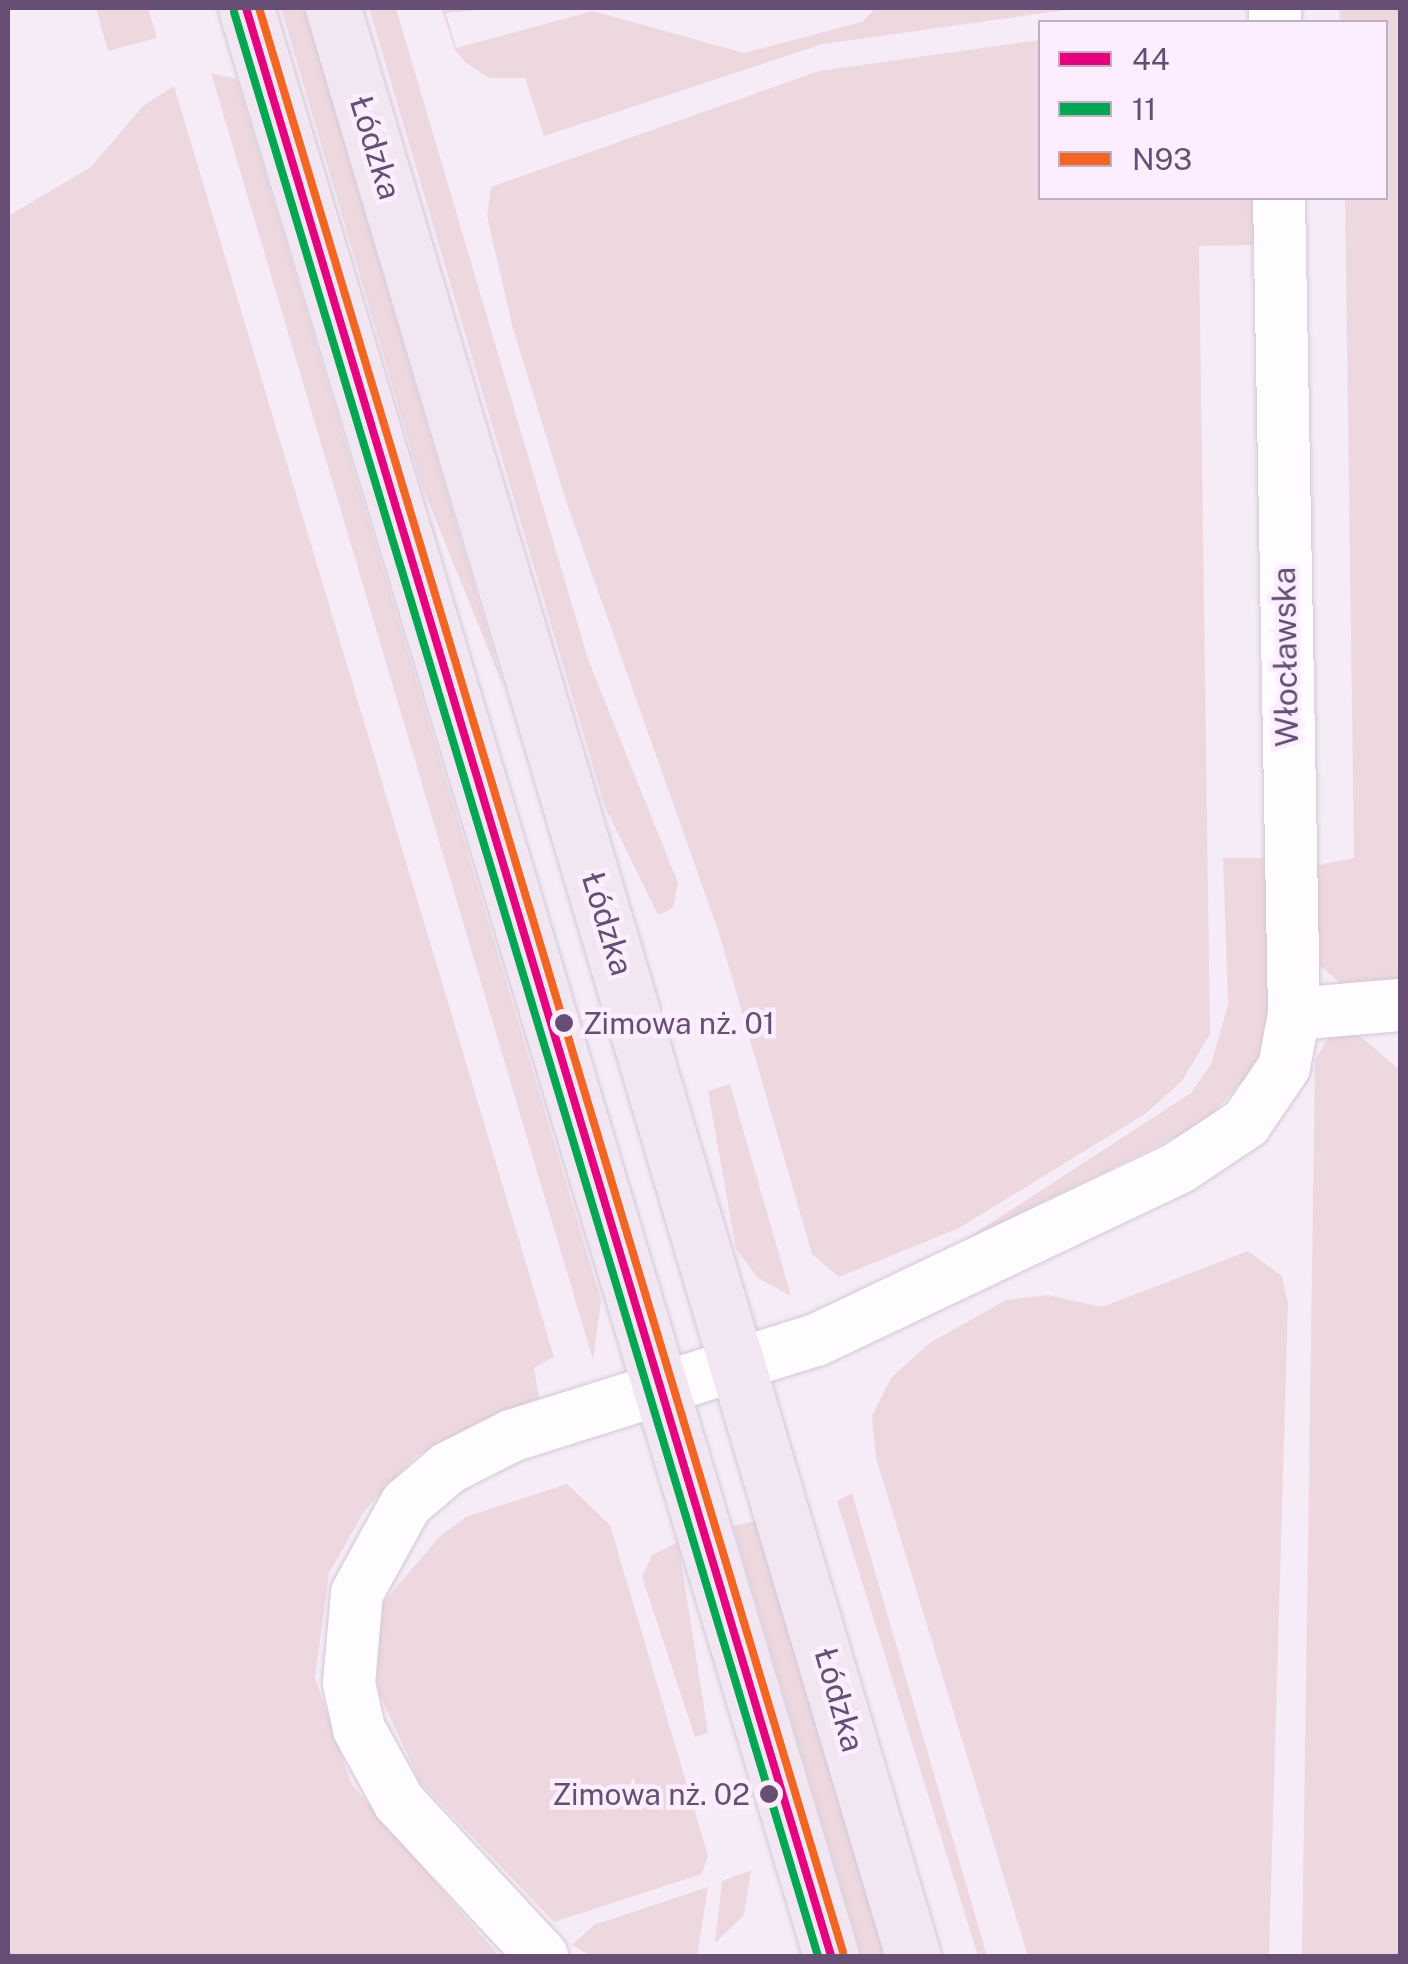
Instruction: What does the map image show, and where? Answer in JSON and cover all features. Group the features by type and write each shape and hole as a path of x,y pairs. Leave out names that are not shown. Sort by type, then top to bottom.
{"main road":[{"path":"246,8 831,1956"},
{"name":"Łódzka","path":"333,8 740,1364 913,1956"}],"street":[{"name":"Włocławska","path":"740,1364 816,1340 1180,1167 1260,1108 1284,1066 1294,1014 1279,200"},
{"path":"1294,1014 1400,1004"},
{"path":"542,1956 377,1767 349,1683 357,1593 376,1544 448,1468 512,1436 740,1364"}],"shaded area":[{"path":"96,8 148,8 157,38 108,51"},
{"path":"281,8 305,8 504,688 422,486"},
{"path":"369,8 396,8 588,659 678,883 673,908 658,915 605,807"},
{"path":"441,8 499,8 446,13 456,48 593,11 744,53 862,22 876,8 1081,8 823,44 544,136 525,78 489,78 465,62 455,50"},
{"path":"1339,8 1400,8 1400,981 1344,986 1319,965 1314,866 1354,858 1345,200 1388,200 1388,20 1340,20"},
{"path":"1038,40 1038,200 1257,200 1256,245 1199,246 1210,1034 1182,1081 1145,1114 959,1228 839,1277 812,1254 719,933 566,501 512,325 487,216 491,187 819,71"},
{"path":"211,73 237,79 601,1300 593,1360"},
{"path":"174,86 554,1357 534,1368 539,1398 417,1455 365,1510 329,1573 315,1678 351,1783 499,1956 8,1956 8,216 91,167 143,106"},
{"path":"1223,858 1266,858 1270,1029 1263,1059 1204,1123 960,1243 1191,1093 1211,1064 1228,1005"},
{"path":"1349,1027 1400,1070 1400,1956 1302,1956 1315,1060 1328,1038"},
{"path":"730,1084 791,1296 758,1278 736,1249 708,1091"},
{"path":"1248,1251 1282,1276 1288,1303 1269,1956 1028,1956 876,1458 872,1416 891,1378 928,1344 1006,1300 1047,1295 1102,1307"},
{"path":"567,1484 610,1525 708,1856 702,1874 554,1922 420,1782 379,1693 375,1643 382,1604 440,1536 466,1517"},
{"path":"852,1493 987,1956 978,1956 837,1501"},
{"path":"755,1521 885,1956 862,1956 733,1526"},
{"path":"678,1542 708,1733 695,1737 642,1577 652,1555"},
{"path":"751,1870 744,1915 715,1943 722,1881"},
{"path":"708,1887 697,1956 591,1956 572,1945 594,1925"}],"transit line":[{"name":"44","path":"246,8 831,1956"},
{"name":"N93","path":"259,8 843,1952"},
{"name":"11","path":"234,12 818,1956"}],"place":[{"name":"Zimowa nż. 01","path":"564,1023"},
{"name":"Zimowa nż. 02","path":"769,1794"}]}
